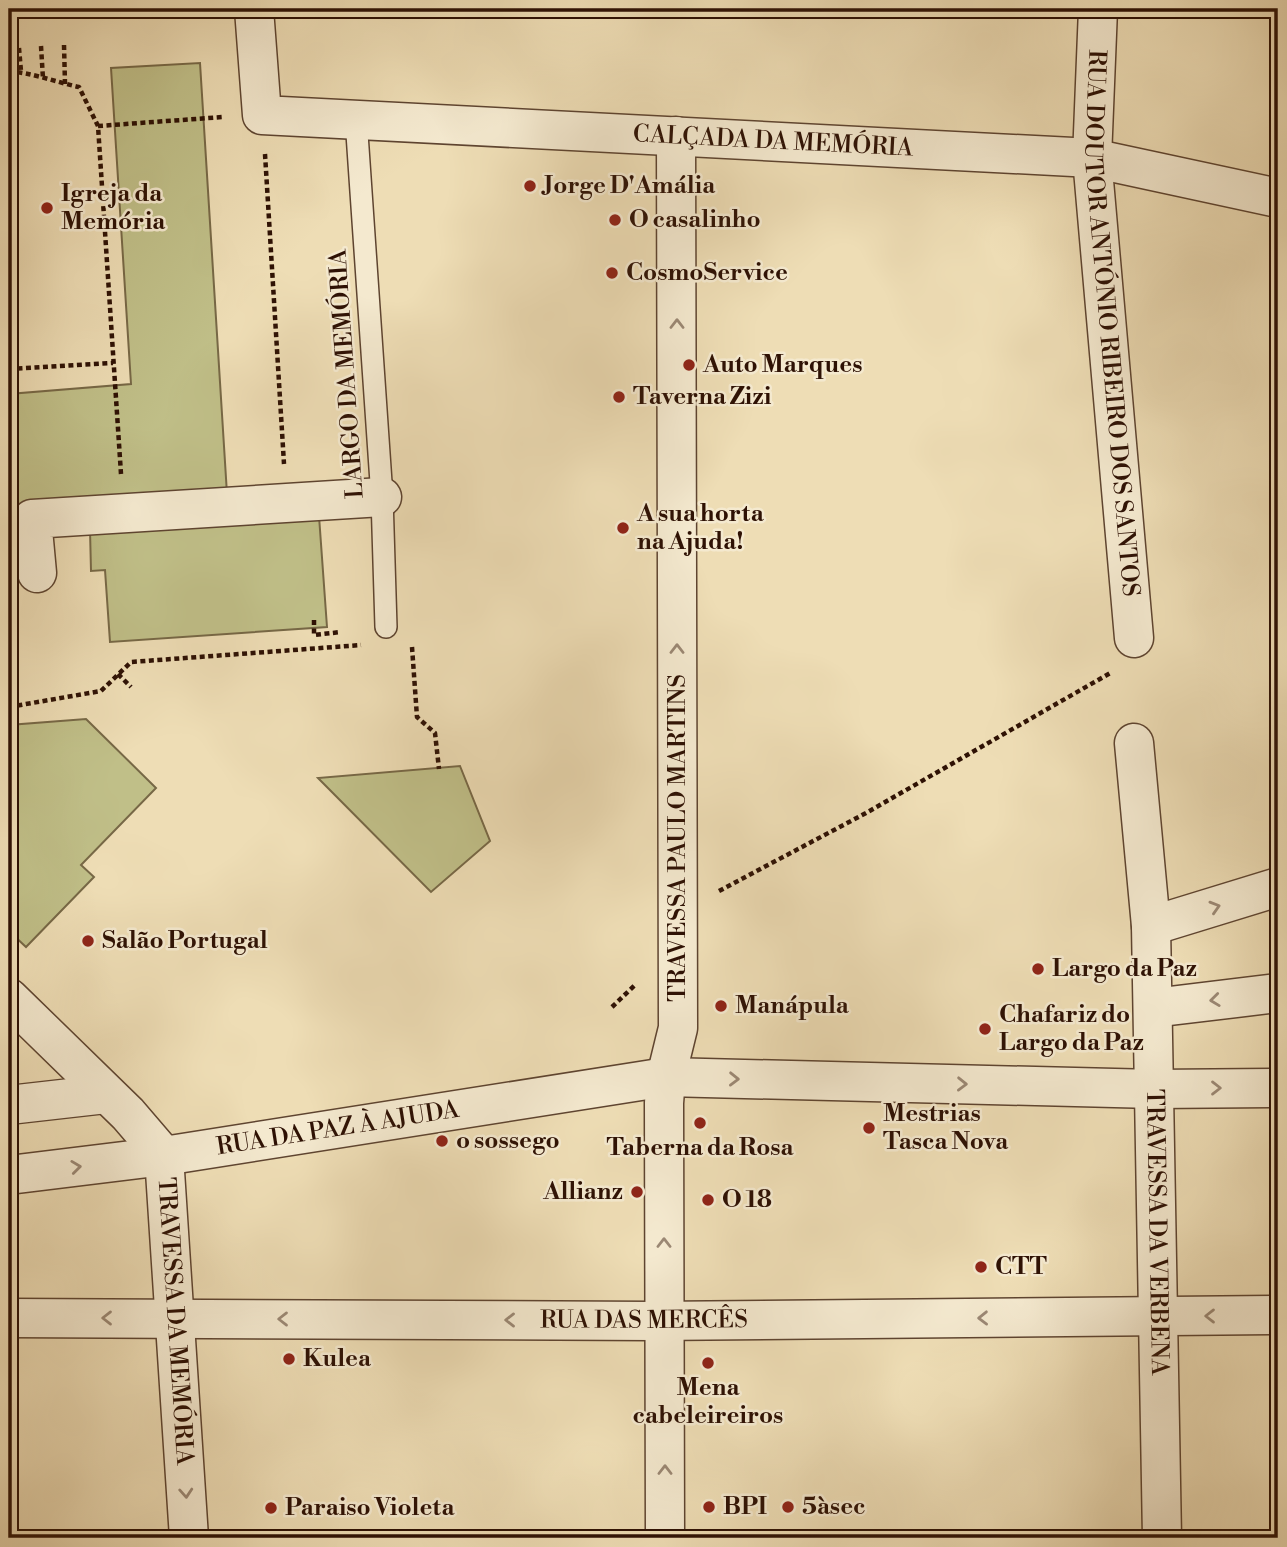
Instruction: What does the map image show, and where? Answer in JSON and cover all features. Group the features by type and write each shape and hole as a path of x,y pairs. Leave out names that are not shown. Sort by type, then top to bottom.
{"street":[{"path":"254,9 262,115"},
{"name":"RUA DOUTOR ANTÓNIO RIBEIRO DOS SANTOS","path":"1098,9 1092,158 1134,638"},
{"name":"CALÇADA DA MEMÓRIA","path":"262,115 1092,158 1278,198"},
{"name":"TRAVESSA PAULO MARTINS","path":"664,1538 664,1103 666,1077 678,1028 676,136"},
{"path":"37,573 32,520 382,497"},
{"name":"TRAVESSA DA VERBENA","path":"1134,743 1151,926 1162,1538"},
{"path":"1151,926 1278,887"},
{"path":"1153,1008 1278,993"},
{"name":"TRAVESSA DA MEMÓRIA","path":"9,998 128,1114 164,1156 189,1538"},
{"path":"666,1077 1154,1089 1278,1088"},
{"name":"RUA DA PAZ À AJUDA","path":"9,1175 164,1156 666,1077"},
{"path":"9,1105 106,1094"},
{"name":"RUA DAS MERCÊS","path":"9,1318 665,1321 1278,1315"}],"lane":[{"name":"LARGO DA MEMÓRIA","path":"356,119 382,497 386,627"}],"path":[{"path":"64,45 65,84"},
{"path":"41,47 43,79"},
{"path":"19,48 21,72"},
{"path":"9,72 21,72 79,87 98,126 124,514"},
{"path":"262,115 286,503"},
{"path":"98,126 203,119"},
{"path":"9,369 113,363"},
{"path":"314,620 314,635 341,632"},
{"path":"411,643 417,716 435,733 439,769"},
{"path":"9,707 101,691 131,662 366,645"},
{"path":"118,674 131,687"},
{"path":"718,891 875,808 1099,680"},
{"path":"612,1007 636,984"}],"shaded area":[{"path":"200,63 227,494 9,508 9,394 131,384 111,68"},
{"path":"319,516 327,627 110,642 105,570 91,571 90,530"},
{"path":"86,719 156,788 81,865 94,877 26,947 9,931 9,804 12,801 9,798 9,725"},
{"path":"460,766 490,841 431,892 318,778"}],"place":[{"name":"Jorge D'Amália","path":"530,186"},
{"name":"Igreja da Memória","path":"47,208"},
{"name":"O casalinho","path":"615,220"},
{"name":"CosmoService","path":"612,273"},
{"name":"Auto Marques","path":"689,365"},
{"name":"Taverna Zizi","path":"619,397"},
{"name":"A sua horta na Ajuda!","path":"623,528"},
{"name":"Salão Portugal","path":"88,941"},
{"name":"Largo da Paz","path":"1038,969"},
{"name":"Manápula","path":"721,1006"},
{"name":"Chafariz do Largo da Paz","path":"985,1029"},
{"name":"Taberna da Rosa","path":"700,1123"},
{"name":"Mestrias Tasca Nova","path":"869,1128"},
{"name":"o sossego","path":"442,1141"},
{"name":"Allianz","path":"637,1192"},
{"name":"O 18","path":"708,1200"},
{"name":"CTT","path":"981,1267"},
{"name":"Kulea","path":"289,1359"},
{"name":"Mena cabeleireiros","path":"708,1363"},
{"name":"BPI","path":"709,1507"},
{"name":"5àsec","path":"788,1507"},
{"name":"Paraiso Violeta","path":"271,1508"}]}
